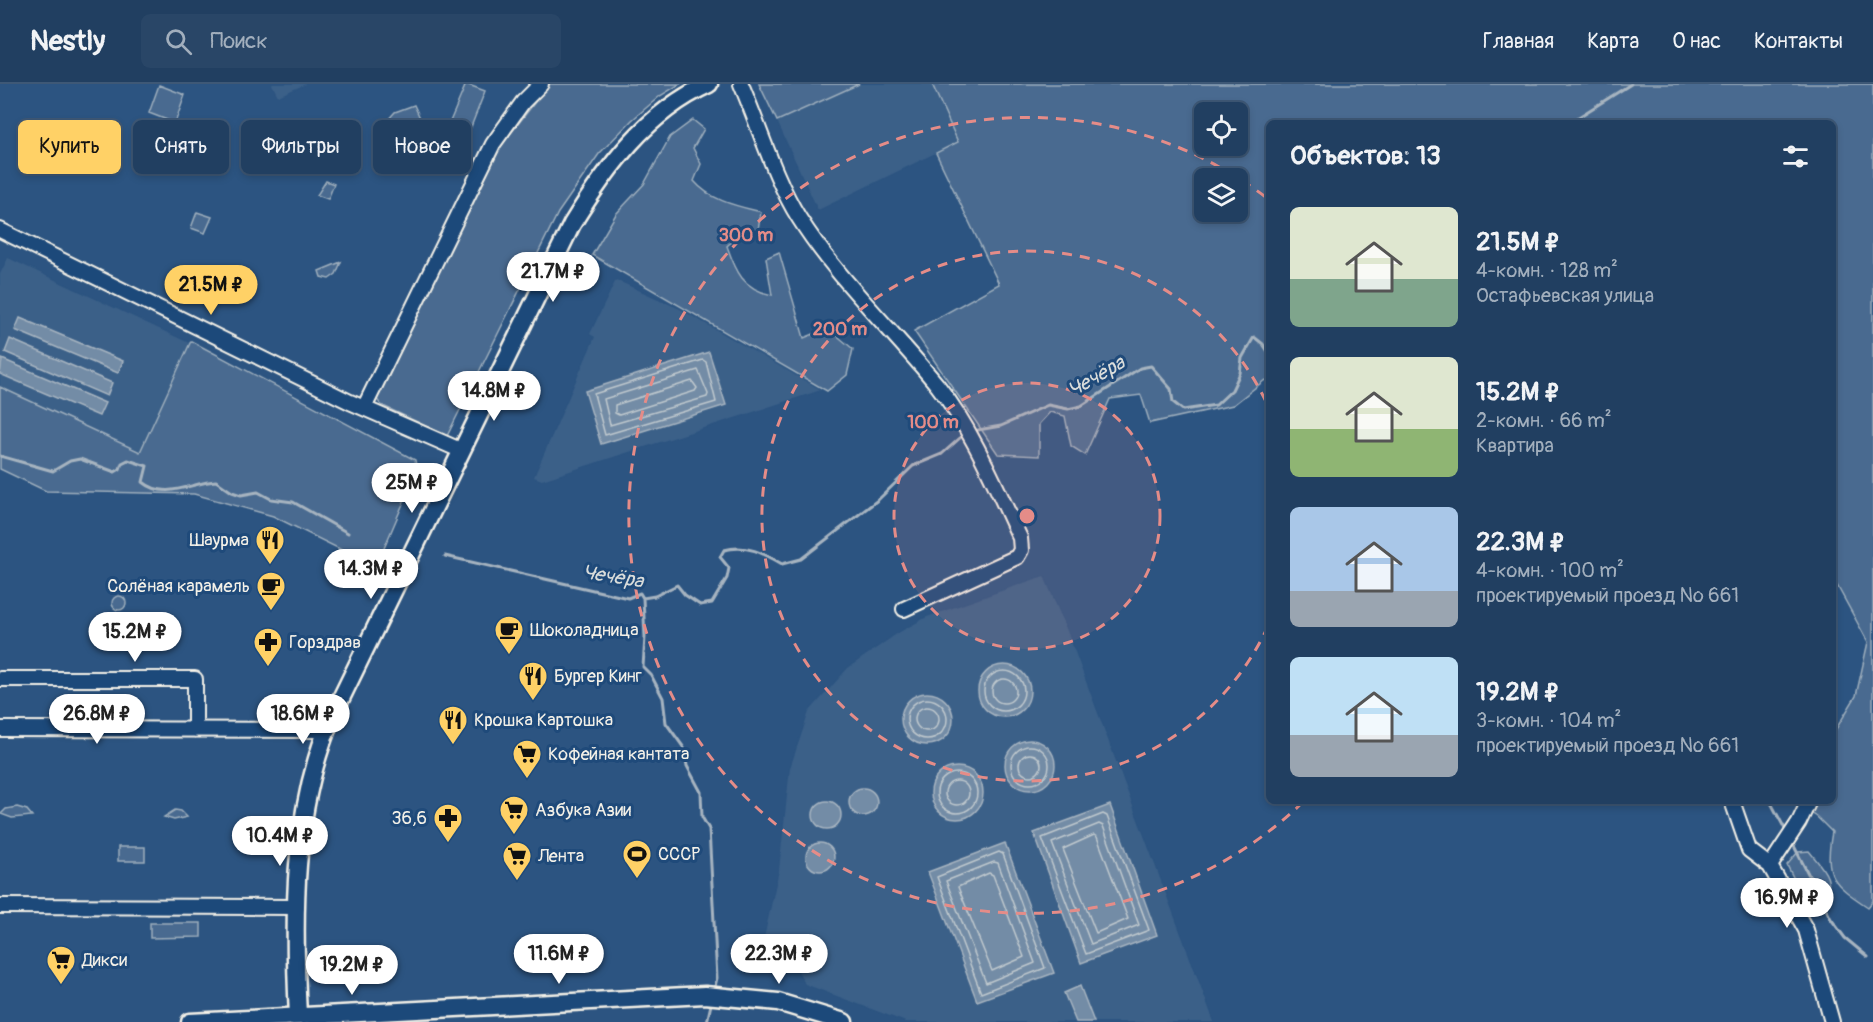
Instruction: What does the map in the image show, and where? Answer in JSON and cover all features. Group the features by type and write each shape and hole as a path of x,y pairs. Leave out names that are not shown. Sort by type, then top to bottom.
{"main road":[{"path":"297,1016 297,907 301,828 315,760 326,730 460,450 584,204 630,142 649,122 680,98 709,84"},
{"path":"190,1022 705,995 778,1002 844,1022"}],"street":[{"path":"364,408 489,153 523,102 541,84"},
{"path":"741,84 798,216 850,289 938,386 968,432 1020,538 1021,550 1017,557 904,609"},
{"path":"0,230 364,408 460,450"},
{"path":"0,678 195,679 195,730"},
{"path":"0,729 326,730"},
{"path":"1733,804 1749,850 1770,866 1806,930 1832,1022"},
{"path":"1770,866 1799,822 1808,804"},
{"path":"0,906 297,907"}],"shaded area":[{"path":"272,84 306,84 278,96"},
{"path":"466,84 485,91 471,127 471,120 451,120"},
{"path":"549,84 680,84 660,96 632,120 599,154 558,213 447,436 381,405 376,398 377,390 498,150"},
{"path":"759,84 859,84 777,121"},
{"path":"859,84 932,84 958,142 818,210 777,121"},
{"path":"932,84 1873,84 1873,901 1868,907 1839,885 1830,869 1832,832 1816,816 1795,804 1836,804 1836,729 1856,696 1868,642 1836,583 1836,120 1266,120 1266,381 1233,405 1150,423 1141,395 1110,399 1085,455 1071,446 1065,416 1050,412 1039,424 1039,456 998,454 914,331 999,284 936,153 958,142"},
{"path":"159,85 185,95 176,120 167,120 149,113"},
{"path":"414,105 420,118 419,120 388,120 395,112"},
{"path":"693,120 704,129 693,148 701,164 694,181 716,198 761,212 758,230 743,231 727,246 742,278 754,288 772,295 766,258 779,252 804,338 828,328 853,349 847,375 827,391 592,255 616,214 644,184 670,137"},
{"path":"326,181 334,184 328,199 317,195"},
{"path":"197,212 212,217 205,233 191,228"},
{"path":"8,258 191,344 141,452 0,387 0,274"},
{"path":"341,262 336,274 329,279 321,277 319,271"},
{"path":"616,280 680,309 821,390 542,480 534,477 595,337 590,334"},
{"path":"191,341 415,460 417,471 376,567 273,516 194,494 46,491 0,469 0,387 140,452"},
{"path":"1044,576 1067,631 1214,1022 906,1022 805,984 794,963 760,956 779,870 790,768 809,712 848,668 898,633 927,617"},
{"path":"116,596 122,596 126,603 122,610 116,610 112,606 112,600"},
{"path":"17,807 27,810 32,816 12,818 1,814 6,809"},
{"path":"175,810 181,811 187,817 174,820 164,817"},
{"path":"118,847 145,847 145,861 118,861"},
{"path":"1809,851 1827,876 1829,888 1826,906 1812,904 1800,891 1787,865 1798,852"},
{"path":"150,923 201,923 201,937 150,938"}],"water":[{"path":"20,318 123,361 118,373 15,330"},
{"path":"10,339 112,383 107,396 5,352"},
{"path":"709,352 726,405 601,444 585,391"},
{"path":"2,359 105,403 99,416 0,374"},
{"path":"1004,665 1014,667 1022,673 1028,681 1030,691 1028,701 1022,709 1014,715 1004,717 994,715 986,709 980,701 978,691 980,681 986,673 994,667"},
{"path":"927,693 937,695 945,701 951,709 953,719 951,729 945,737 937,743 927,745 917,743 909,737 903,729 901,719 903,709 909,701 917,695"},
{"path":"1030,740 1048,747 1055,765 1048,783 1030,790 1012,783 1005,765 1012,747"},
{"path":"957,767 971,771 979,779 983,793 979,807 971,815 957,819 943,815 935,807 931,793 935,779 943,771"},
{"path":"863,788 873,792 877,802 873,812 863,816 853,812 849,802 853,792"},
{"path":"827,801 837,805 841,815 837,825 827,829 817,825 813,815 817,805"},
{"path":"1110,805 1157,935 1081,963 1034,833"},
{"path":"820,843 830,847 834,857 830,867 820,871 810,867 806,857 810,847"},
{"path":"1005,843 1054,973 977,1001 928,872"},
{"path":"1080,986 1094,1022 1076,1022 1064,993"}],"waterway":[{"name":"Чечёра","path":"1574,120 1631,84"},
{"name":"Чечёра","path":"978,430 1001,426 1048,405 1068,409 1081,406 1140,368 1151,366 1171,389 1173,402 1183,410 1216,405 1232,390 1240,373 1242,358 1254,337 1266,348"},
{"name":"Чечёра","path":"643,598 655,596 677,585 685,595 700,605 712,603 727,578 729,568 720,557 724,550 732,548 761,553 782,564 801,559 879,499 913,466 942,454 960,438"},
{"name":"Чечёра","path":"0,456 53,471 70,461 80,459 115,472 120,469 122,463 128,460 147,466 143,482 161,490 179,489 216,481 241,495 258,492 271,499 293,502 348,533"},
{"name":"Чечёра","path":"445,556 628,598 640,593 643,598"},
{"path":"643,598 645,637 643,667 651,675 663,698 666,723 684,748 687,766 701,792 702,817 709,829 717,978 714,991"},
{"path":"1772,804 1786,831"},
{"path":"1792,842 1831,919 1845,938 1868,957"},
{"path":"707,1022 712,1000"}],"place":[{"name":"Шаурма","path":"270,566"},
{"name":"Солёная карамель","path":"271,612"},
{"name":"Шоколадница","path":"509,656"},
{"name":"Горздрав","path":"268,668"},
{"name":"Бургер Кинг","path":"533,702"},
{"name":"Крошка Картошка","path":"453,746"},
{"name":"Кофейная кантата","path":"527,780"},
{"name":"Азбука Азии","path":"514,836"},
{"name":"36,6","path":"448,844"},
{"name":"СССР","path":"637,880"},
{"name":"Лента","path":"517,882"},
{"name":"Дикси","path":"61,986"}]}
